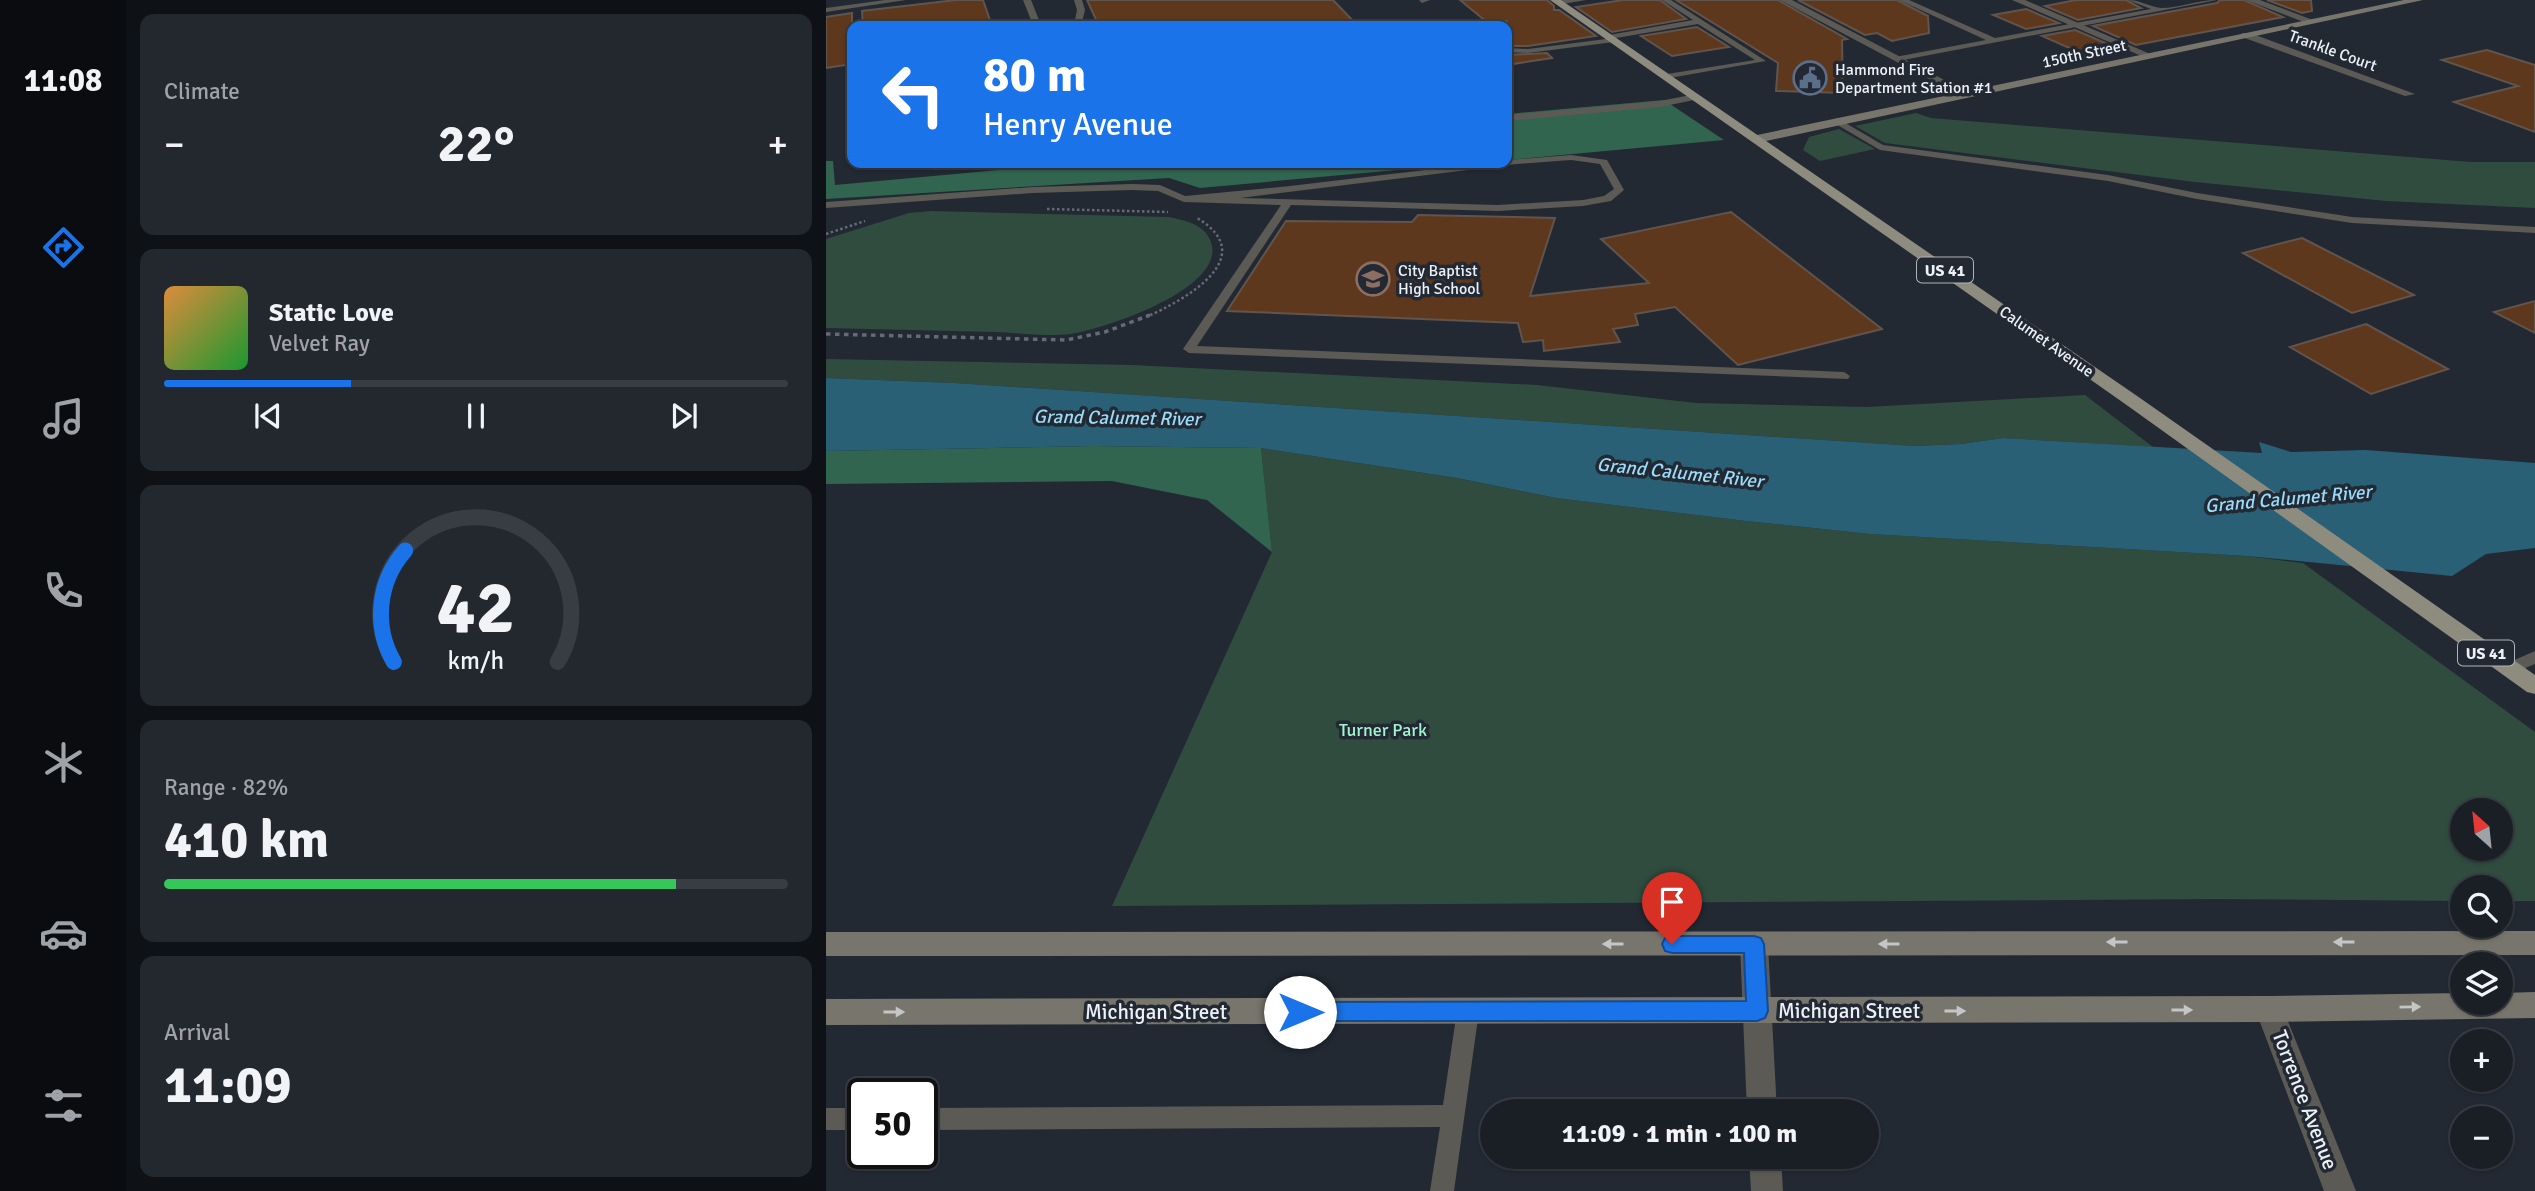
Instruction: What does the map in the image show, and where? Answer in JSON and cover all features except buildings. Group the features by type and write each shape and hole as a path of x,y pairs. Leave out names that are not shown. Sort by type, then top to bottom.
{"main road":[{"name":"150th Street","path":"1757,139 2418,0"},
{"name":"Calumet Avenue","path":"1558,2 2134,402 2535,686"},
{"path":"826,944 2535,943"},
{"name":"Michigan Street","path":"826,1012 2269,1009 2535,1005"}],"street":[{"path":"1558,2 1581,0"},
{"path":"1784,0 1965,94"},
{"path":"2017,0 2150,56"},
{"path":"2251,0 2313,22"},
{"name":"Trankle Court","path":"2246,35 2409,94"},
{"path":"1754,944 1761,1099"},
{"name":"Torrence Avenue","path":"2269,1009 2340,1191"},
{"path":"1766,1169 1767,1191"}],"lane":[{"path":"826,10 897,0"},
{"path":"1027,0 1034,21"},
{"path":"1079,0 1079,20"},
{"path":"1667,0 1762,61 1667,77"},
{"path":"1903,0 1994,41"},
{"path":"2132,0 2159,10"},
{"path":"1898,59 2213,0"},
{"path":"1512,50 1528,51 1701,21"},
{"path":"1512,118 1660,104 1696,97"},
{"path":"1837,121 1881,147 2108,178 2197,196 2352,220 2535,230"},
{"path":"826,205 1033,190 1132,187 1160,188 1184,199 1498,208 1544,207 1607,199 1619,190 1604,162 1585,157 1512,163"},
{"path":"1184,199 1244,195 1468,168"},
{"path":"1289,201 1189,349 1844,376"},
{"path":"2510,669 2535,657"},
{"path":"1442,1191 1468,1012"},
{"path":"938,1119 1452,1116"},
{"path":"826,1119 847,1119"}],"path":[{"path":"1040,209 1173,212"},
{"path":"826,334 1068,340 1109,330 1149,316 1182,298 1203,283 1221,261 1223,242 1215,228 1194,217"},
{"path":"826,234 872,219"}],"green space":[{"path":"1664,100 1724,140 1512,160 1512,114"},
{"path":"1916,113 1931,118 2471,162 2535,162 2535,208 2386,201 2195,182 1885,143 1855,126"},
{"path":"1839,129 1875,149 1820,161 1803,150 1809,137"},
{"path":"826,161 833,161 835,185 1021,168 1419,168 1200,188 1169,178 826,199"},
{"path":"931,211 1168,217 1193,224 1204,231 1211,242 1211,259 1200,276 1159,304 1109,324 1071,334 826,328 826,239 909,213"},
{"path":"826,359 1132,365 1537,385 1696,403 1867,407 2085,395 2153,447 2003,438 1961,444 1915,446 955,383 826,378"},
{"path":"1093,446 1261,448 1272,552 1207,500 1112,481 826,484 826,451"},
{"name":"Turner Park","path":"1261,448 1457,478 1556,498 1746,521 1870,534 2247,556 2303,563 2535,732 2535,901 2513,901 2513,875 2450,875 2450,901 2216,899 1112,906 1272,552"}],"water":[{"name":"Grand Calumet River","path":"826,378 955,383 1915,446 1961,444 2003,438 2262,453 2259,442 2291,452 2366,450 2535,463 2535,548 2486,554 2452,576 2247,556 1870,534 1746,521 1556,498 1457,478 1261,448 1093,446 826,451"}],"place":[{"name":"Hammond Fire Department Station #1","path":"1810,78"},
{"name":"City Baptist High School","path":"1373,279"}],"route":[{"path":"1300,1012 1757,1011 1754,944 1672,944"}]}
